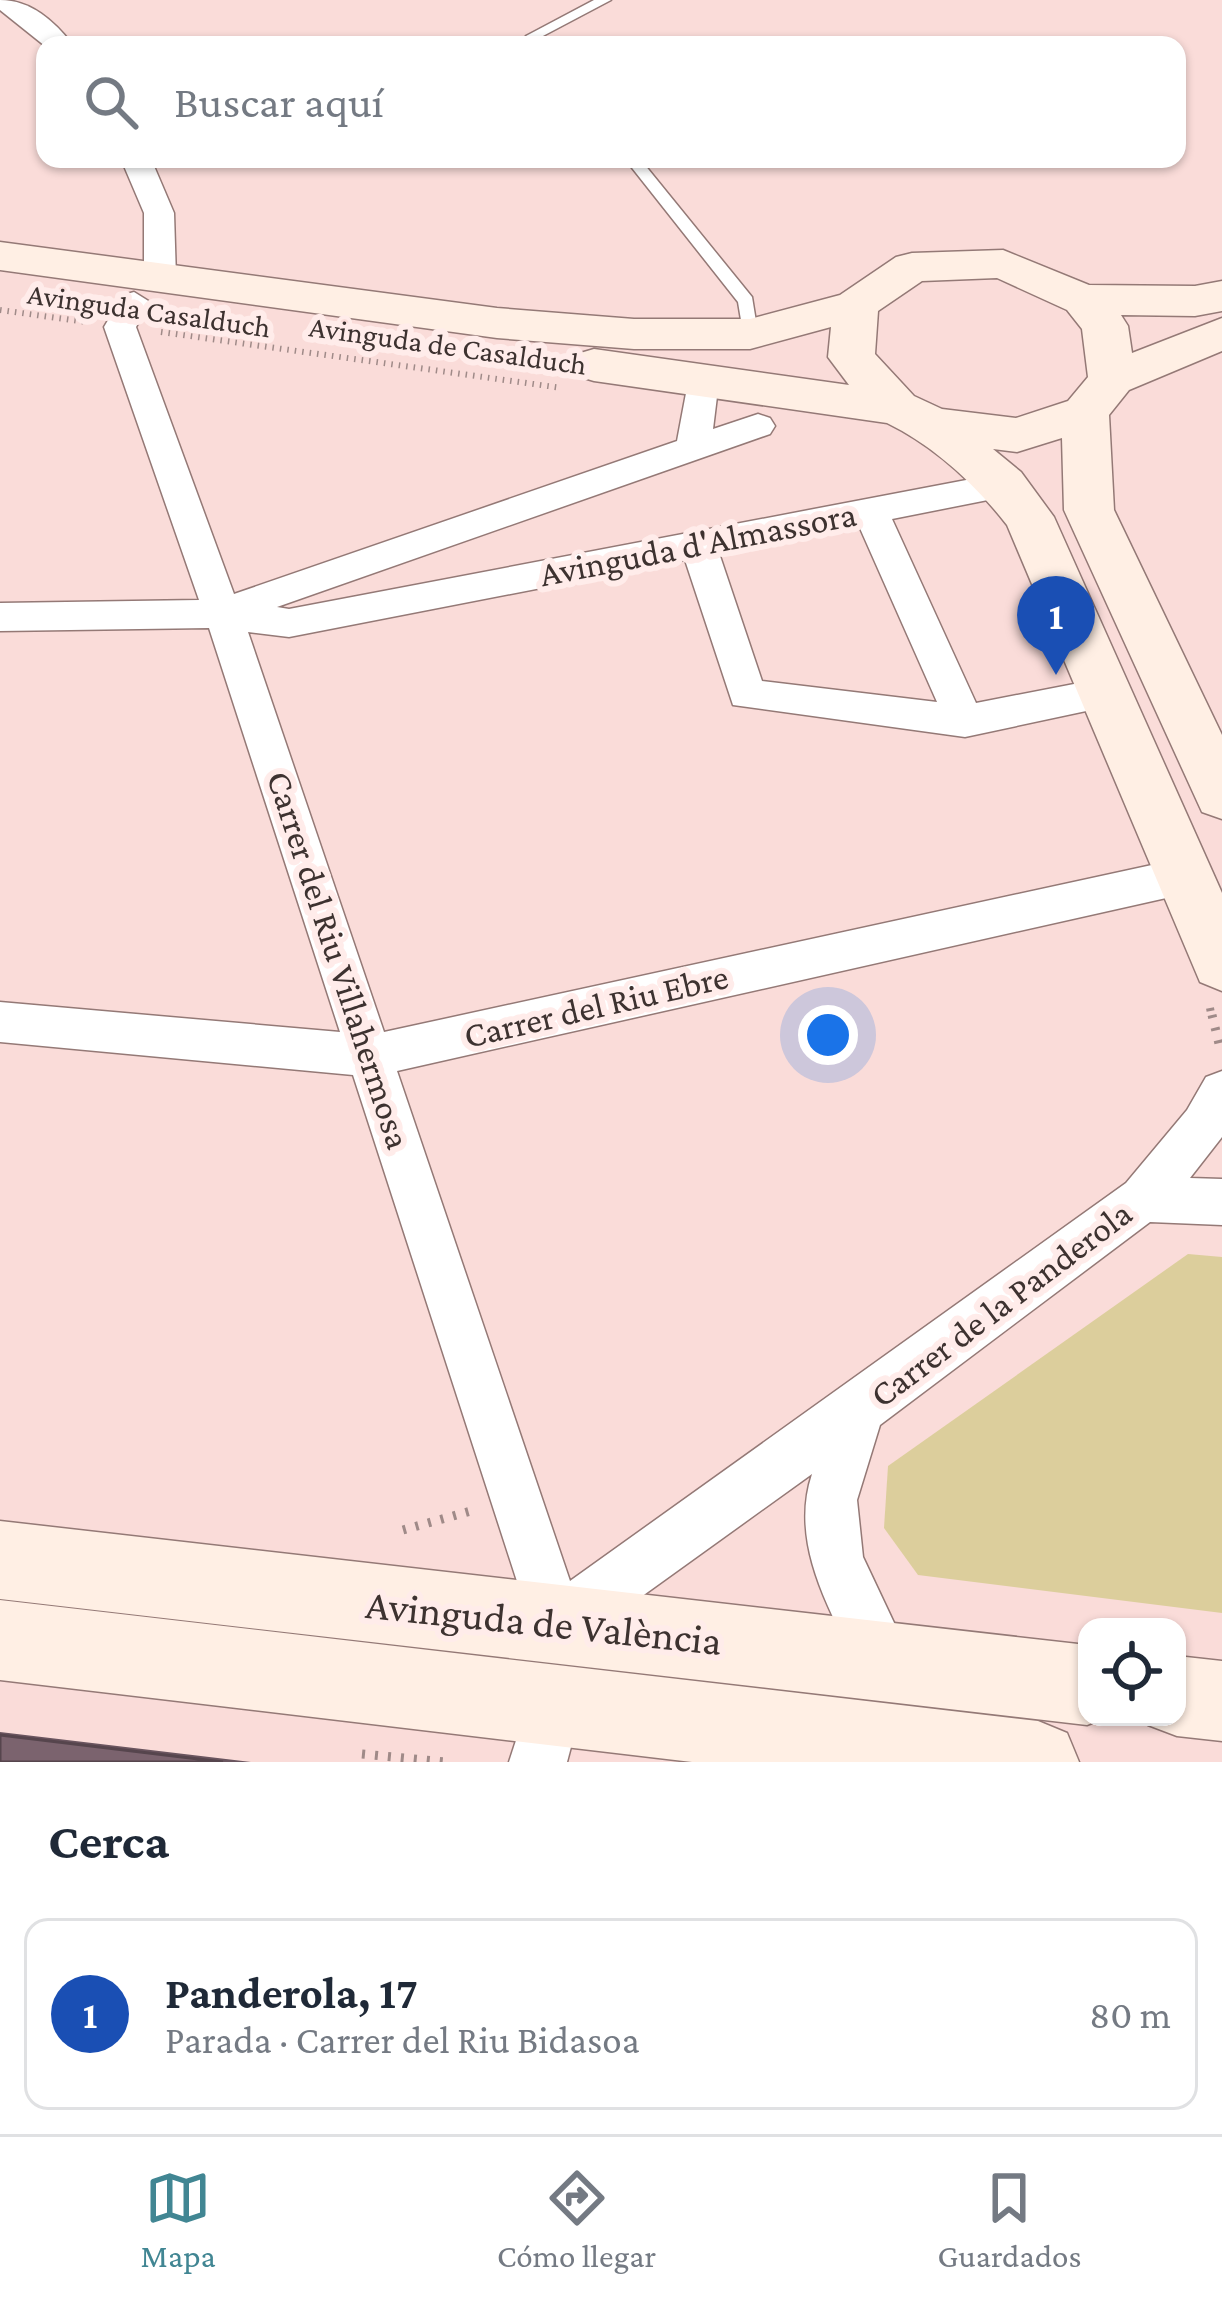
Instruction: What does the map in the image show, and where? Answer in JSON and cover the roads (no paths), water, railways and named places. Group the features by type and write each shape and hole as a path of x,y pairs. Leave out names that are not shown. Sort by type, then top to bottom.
{"main road":[{"name":"Avinguda de Casalduch","path":"0,256 138,302 634,334 750,334 856,305"},
{"path":"1222,296 1196,301 1083,300 1004,264 912,267 856,305 851,357 915,417 1004,484 1029,517 1222,963"},
{"name":"Avinguda de Casalduch","path":"0,284 702,380 915,417"},
{"path":"1083,300 1105,326 1089,510 1222,795"},
{"path":"915,417 1017,435 1222,333"},
{"name":"Avinguda de València","path":"0,1559 1078,1684"},
{"path":"0,1640 546,1733 1038,1762"},
{"path":"1186,1697 1222,1701"}],"street":[{"path":"2,0 50,36"},
{"name":"Carrer del Riu Villahermosa","path":"140,168 159,213 138,302 223,614 557,1623"},
{"path":"693,449 702,380"},
{"name":"Avinguda d'Almassora","path":"223,614 758,426"},
{"name":"Avinguda d'Almassora","path":"0,617 223,614 290,623 1004,484"},
{"path":"870,510 965,721"},
{"path":"698,544 747,694 965,721 1105,693"},
{"path":"378,556 393,603"},
{"name":"Carrer del Riu Ebre","path":"0,1022 371,1056 1184,876"},
{"name":"Carrer de la Panderola","path":"557,1623 859,1409 1143,1198 1203,1126 1222,1092"},
{"name":"Carrer de la Panderola","path":"1143,1198 1222,1202"},
{"name":"Carrer de la Panderola","path":"859,1409 830,1501 836,1561 884,1660"}],"lane":[{"path":"533,36 604,0"},
{"path":"639,168 746,301 750,334"}],"place":[{"name":"Panderola, 17","path":"1056,675"}]}
